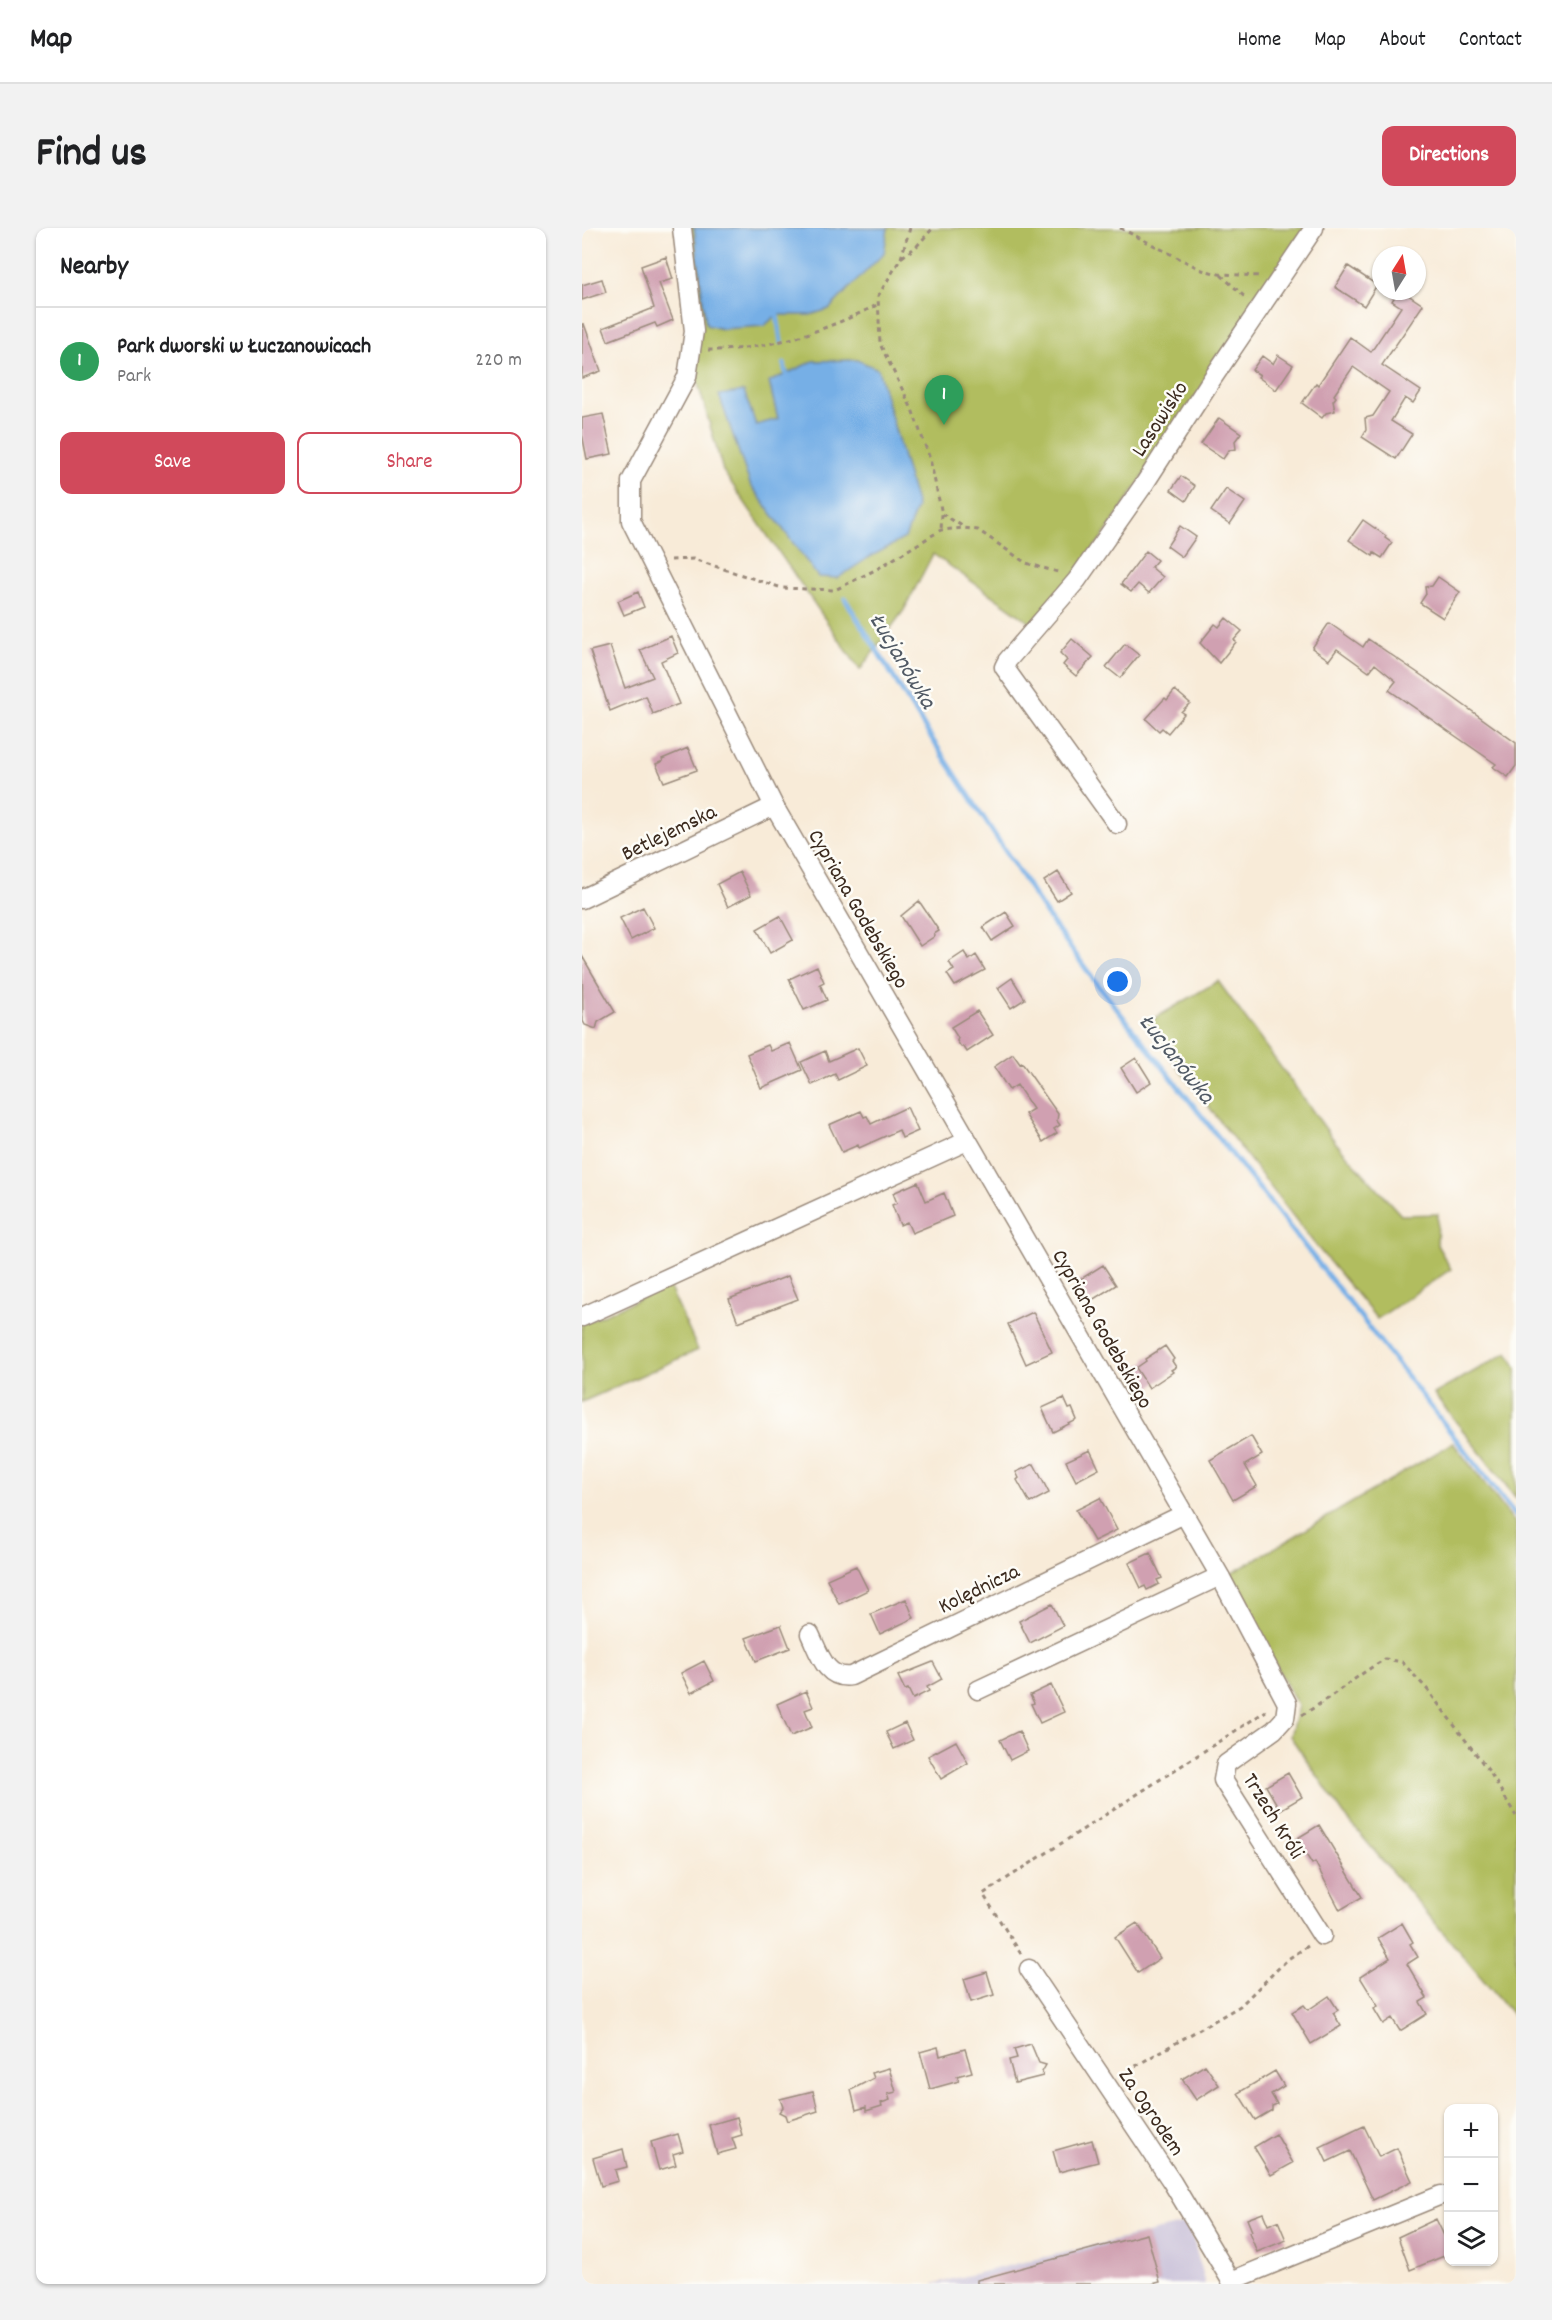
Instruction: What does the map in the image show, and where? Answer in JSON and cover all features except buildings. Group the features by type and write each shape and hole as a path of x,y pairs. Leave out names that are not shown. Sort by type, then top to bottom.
{"street":[{"name":"Cypriana Godebskiego","path":"682,228 694,331 687,377 631,481 631,520 774,806 1220,1576 1286,1707"},
{"name":"Lasowisko","path":"1117,824 1004,667 1076,582 1145,483 1314,228"},
{"name":"Betlejemska","path":"582,898 774,806"},
{"path":"582,1317 967,1141"},
{"name":"Kolędnicza","path":"810,1634 827,1668 834,1674 844,1677 851,1676 1184,1514"},
{"path":"978,1690 1220,1576"},
{"name":"Trzech Króli","path":"1286,1707 1274,1730 1226,1764 1223,1780 1322,1936"},
{"name":"Za Ogrodem","path":"1029,1969 1172,2182 1232,2283"},
{"path":"1232,2283 1441,2195"}],"path":[{"path":"910,228 901,258 878,296 879,344 912,409 930,459 942,514 941,530"},
{"path":"901,258 916,247 933,228"},
{"path":"1119,228 1202,270 1220,274 1280,278"},
{"path":"1220,274 1259,309"},
{"path":"691,350 733,351 781,342 841,322 879,304"},
{"path":"942,514 964,528"},
{"path":"653,562 693,559 782,588 835,590 877,569 941,530 964,528 978,530 1026,563 1056,570 1076,582"},
{"path":"1029,1969 983,1894 1286,1707 1302,1715 1385,1659 1402,1662 1427,1689 1491,1774 1516,1816"},
{"path":"1105,2084 1240,2006 1288,1959 1322,1936"}],"shaded area":[{"path":"1189,2223 1205,2284 932,2284"}],"green space":[{"path":"682,228 1309,228 1106,532 1035,626 933,554 904,610 860,670 723,471 697,380 694,331"},
{"path":"1218,981 1336,1143 1401,1215 1438,1214 1437,1245 1451,1269 1377,1319 1313,1242 1145,1024"},
{"path":"669,1286 698,1350 582,1402 582,1324"},
{"path":"1508,1352 1516,1367 1516,1498 1434,1394"},
{"path":"1453,1443 1516,1524 1516,2019 1345,1816 1290,1736 1298,1706 1227,1576"}],"water":[{"path":"694,228 888,228 884,253 829,309 810,315 777,315 764,326 722,329 706,325"},
{"path":"857,360 878,369 917,507 905,538 838,578 818,577 750,484 719,395 744,391 756,425 778,419 769,382 813,361"}],"waterway":[{"name":"Łucjanówka","path":"777,315 781,342"},
{"name":"Łucjanówka","path":"784,364 786,374"},
{"name":"Łucjanówka","path":"845,599 925,728 1049,918 1094,980 1516,1516"}],"place":[{"name":"Park dworski w Łuczanowicach","path":"944,425"}]}
